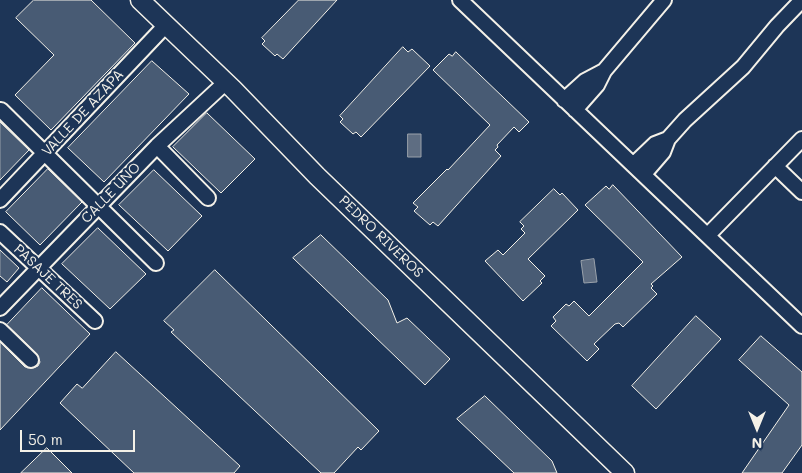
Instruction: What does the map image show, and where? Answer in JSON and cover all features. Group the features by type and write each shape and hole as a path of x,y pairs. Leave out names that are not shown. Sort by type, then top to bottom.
{"street":[{"name":"PEDRO RIVEROS","path":"140,0 226,82 317,176 625,473"},
{"path":"460,0 802,326"},
{"path":"570,105 586,81 604,71 664,0"},
{"path":"638,170 655,144 668,139 699,107 743,67 776,26 802,0"},
{"name":"VALLE DE AZAPA","path":"0,200 166,25"},
{"name":"CALLE UNO","path":"0,308 157,146 226,82"},
{"path":"1,110 156,263"},
{"path":"708,235 802,139"},
{"path":"157,146 208,198"},
{"path":"775,166 802,192"},
{"name":"PASAJE TRES","path":"0,232 95,321"},
{"path":"0,330 31,360"}],"water":[{"path":"408,134 421,134 421,157 408,157"},
{"path":"594,259 597,282 584,283 581,261"}],"building":[{"path":"34,0 91,0 135,43 51,130 15,95 54,55 16,18"},
{"path":"299,0 337,0 283,59 277,54 275,56 262,44 265,41 262,38"},
{"path":"403,47 408,52 412,49 430,66 361,137 356,132 353,134 340,122 343,119 340,116"},
{"path":"456,52 529,122 519,132 514,127 497,145 498,147 495,150 501,156 438,226 433,222 430,225 414,211 418,207 413,203 448,170 490,125 433,70 449,54 452,56"},
{"path":"152,61 189,94 104,182 68,148"},
{"path":"207,113 255,159 221,193 173,147"},
{"path":"0,122 29,150 0,180"},
{"path":"48,169 82,202 40,245 6,212"},
{"path":"154,170 202,216 168,251 119,205"},
{"path":"613,185 682,257 651,284 653,286 651,288 657,294 623,327 619,323 615,324 594,344 599,349 587,361 551,326 556,321 553,317 566,304 569,306 574,301 589,316 643,262 585,205 606,186 609,189"},
{"path":"554,189 560,195 562,193 578,210 528,259 545,276 540,281 542,283 523,301 485,261 498,250 503,255 525,233 521,229 524,226 520,222"},
{"path":"98,228 146,274 110,309 62,264"},
{"path":"321,235 388,300 397,323 407,318 450,359 425,385 293,258"},
{"path":"0,250 19,268 7,282 0,276"},
{"path":"215,270 379,431 361,450 358,447 334,473 321,473 171,332 174,330 164,321"},
{"path":"42,288 90,334 0,430 0,342 25,367 33,368 38,366 40,362 37,354 7,325"},
{"path":"696,316 721,339 656,409 632,386"},
{"path":"761,336 802,372 802,445 782,473 742,473 789,405 739,360"},
{"path":"116,352 240,466 234,473 134,473 60,403 77,384 82,388"},
{"path":"485,396 552,461 557,473 514,473 457,419"},
{"path":"47,448 72,473 21,473"}]}
